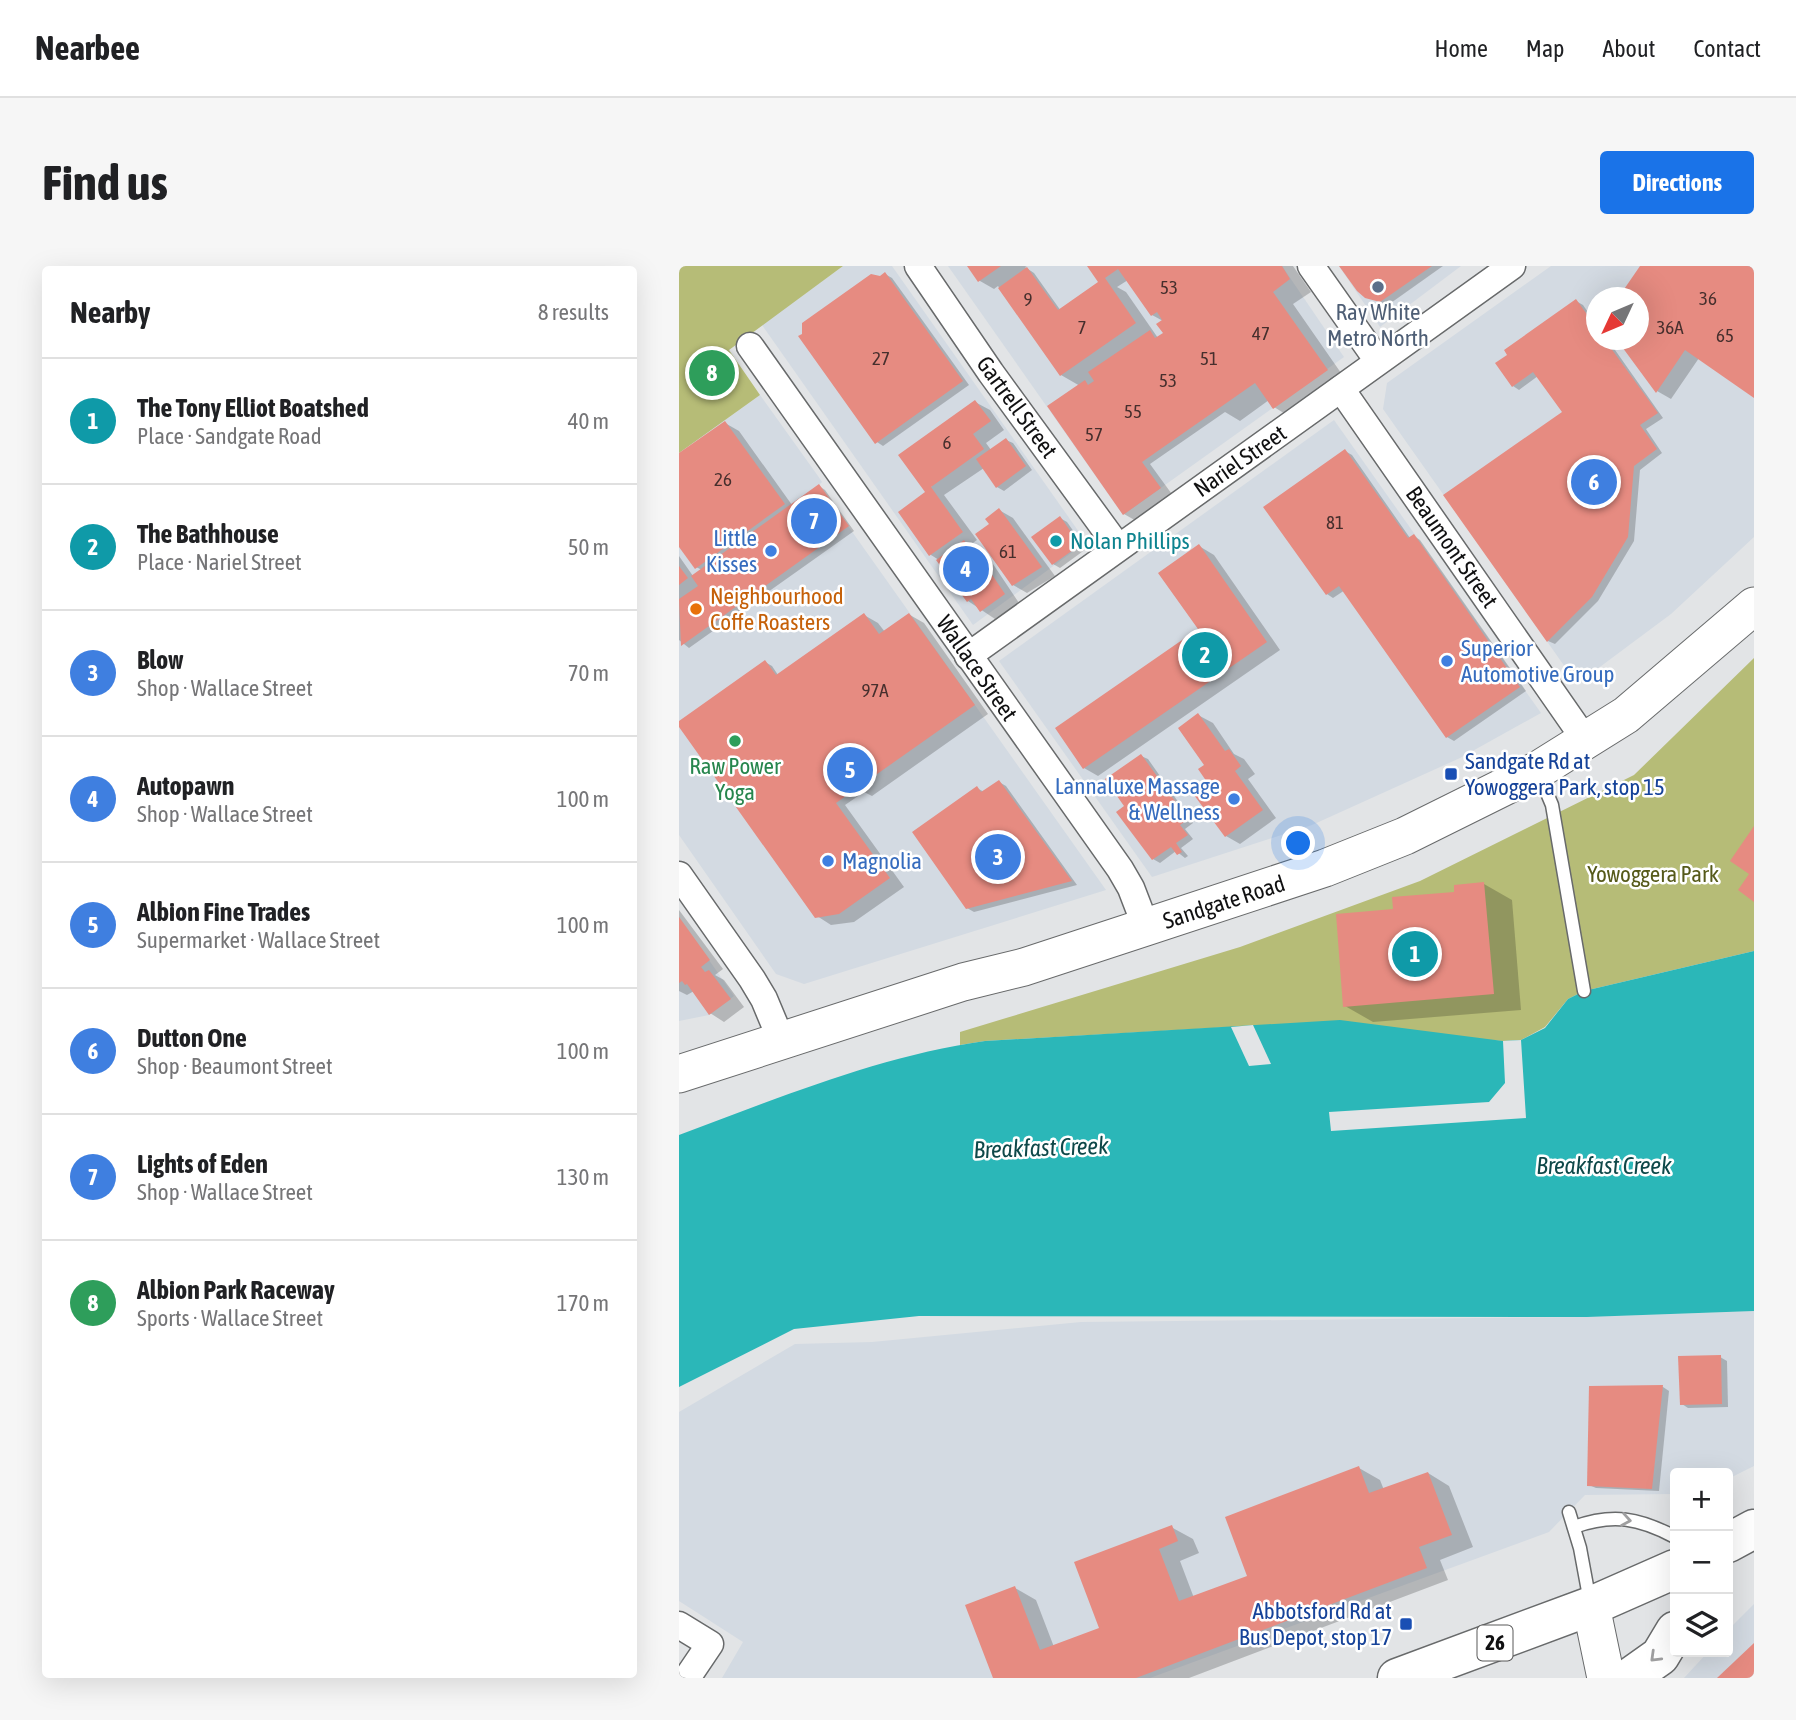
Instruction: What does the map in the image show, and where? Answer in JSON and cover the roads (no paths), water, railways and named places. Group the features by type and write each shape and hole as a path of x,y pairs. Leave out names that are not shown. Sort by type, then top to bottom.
{"highway":[{"path":"1733,1540 1754,1529"},
{"name":"26","path":"1397,1678 1591,1606 1670,1571"},
{"path":"1629,1678 1660,1656 1670,1639"}],"main road":[{"name":"Sandgate Road","path":"679,1074 963,982 1024,967 1325,868 1405,836 1538,770 1626,715 1754,606"},
{"path":"1591,1606 1606,1678"}],"street":[{"name":"Gartrell Street","path":"918,266 991,373 1118,547"},
{"path":"1311,266 1378,361"},
{"name":"Nariel Street","path":"968,656 1512,266"},
{"name":"Wallace Street","path":"750,346 1120,869 1131,888 1146,927"},
{"name":"Beaumont Street","path":"1341,389 1586,741"},
{"path":"679,875 752,979 764,999 782,1042"},
{"path":"679,1625 710,1644 687,1678"}],"lane":[{"path":"1538,770 1552,805 1584,991"},
{"path":"1569,1512 1591,1606"},
{"path":"1574,1527 1593,1520 1621,1518 1658,1528 1670,1534"}],"water":[{"name":"Breakfast Creek","path":"1754,951 1754,1311 1587,1317 919,1316 794,1329 679,1387 679,1135 868,1068 985,1041 1340,1020 1503,1041 1521,1040 1545,1028 1568,999 1584,991"}],"place":[{"name":"Ray White Metro North","path":"1378,287"},
{"name":"Albion Park Raceway","path":"712,373"},
{"name":"Dutton One","path":"1594,482"},
{"name":"Lights of Eden","path":"814,521"},
{"name":"Nolan Phillips","path":"1056,541"},
{"name":"Little Kisses","path":"771,551"},
{"name":"Autopawn","path":"966,569"},
{"name":"Neighbourhood Coffe Roasters","path":"696,609"},
{"name":"The Bathhouse","path":"1205,655"},
{"name":"Superior Automotive Group","path":"1447,661"},
{"name":"Raw Power Yoga","path":"735,741"},
{"name":"Albion Fine Trades","path":"850,770"},
{"name":"Sandgate Rd at Yowoggera Park, stop 15","path":"1451,774"},
{"name":"Lannaluxe Massage & Wellness","path":"1234,799"},
{"name":"Blow","path":"998,857"},
{"name":"Magnolia","path":"828,861"},
{"name":"The Tony Elliot Boatshed","path":"1415,954"},
{"name":"Abbotsford Rd at Bus Depot, stop 17","path":"1406,1624"}],"park label":[{"name":"Yowoggera Park","path":"1653,874"}]}
